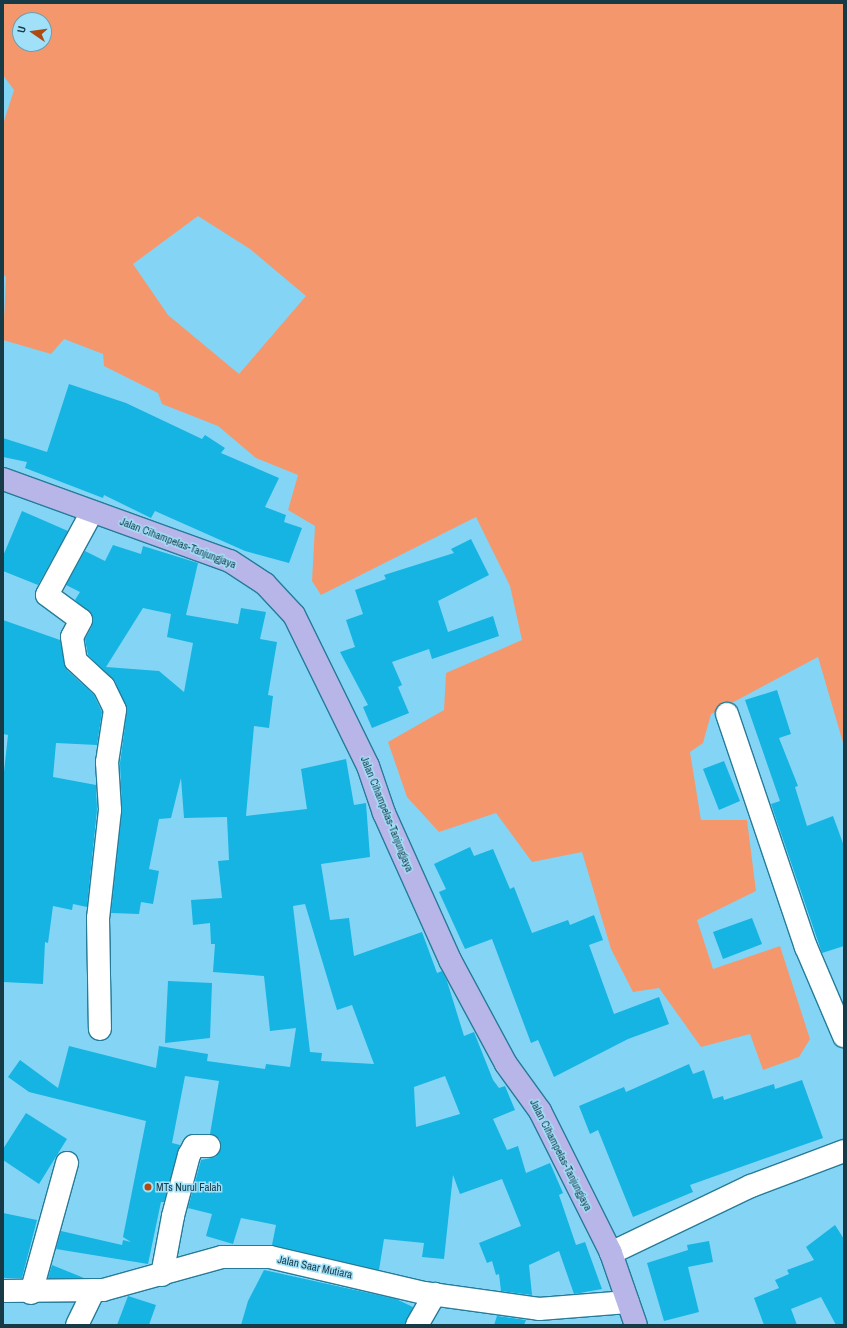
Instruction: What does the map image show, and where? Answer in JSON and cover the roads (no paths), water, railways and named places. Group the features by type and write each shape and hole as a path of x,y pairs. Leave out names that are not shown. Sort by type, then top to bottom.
{"main road":[{"name":"Jalan Cihampelas-Tanjungjaya","path":"3,479 165,540 194,547 247,570 294,615 368,766 384,813 450,960 506,1064 540,1111 611,1253 636,1325"}],"street":[{"path":"92,512 47,594 81,620 72,637 76,661 104,687 115,710 107,762 110,810 98,918 100,1029"},
{"path":"727,714 806,947 844,1036"},
{"path":"162,1275 173,1216 189,1155 194,1146 209,1146"},
{"path":"611,1253 751,1186 844,1151"},
{"path":"31,1293 52,1207 68,1163"},
{"name":"Jalan Saar Mutiara","path":"3,1291 31,1293 94,1290 162,1275 222,1257 270,1257 538,1317 628,1302"},
{"path":"77,1325 94,1290"},
{"path":"417,1325 435,1294"}],"place":[{"name":"MTs Nurul Falah","path":"148,1187"}]}
